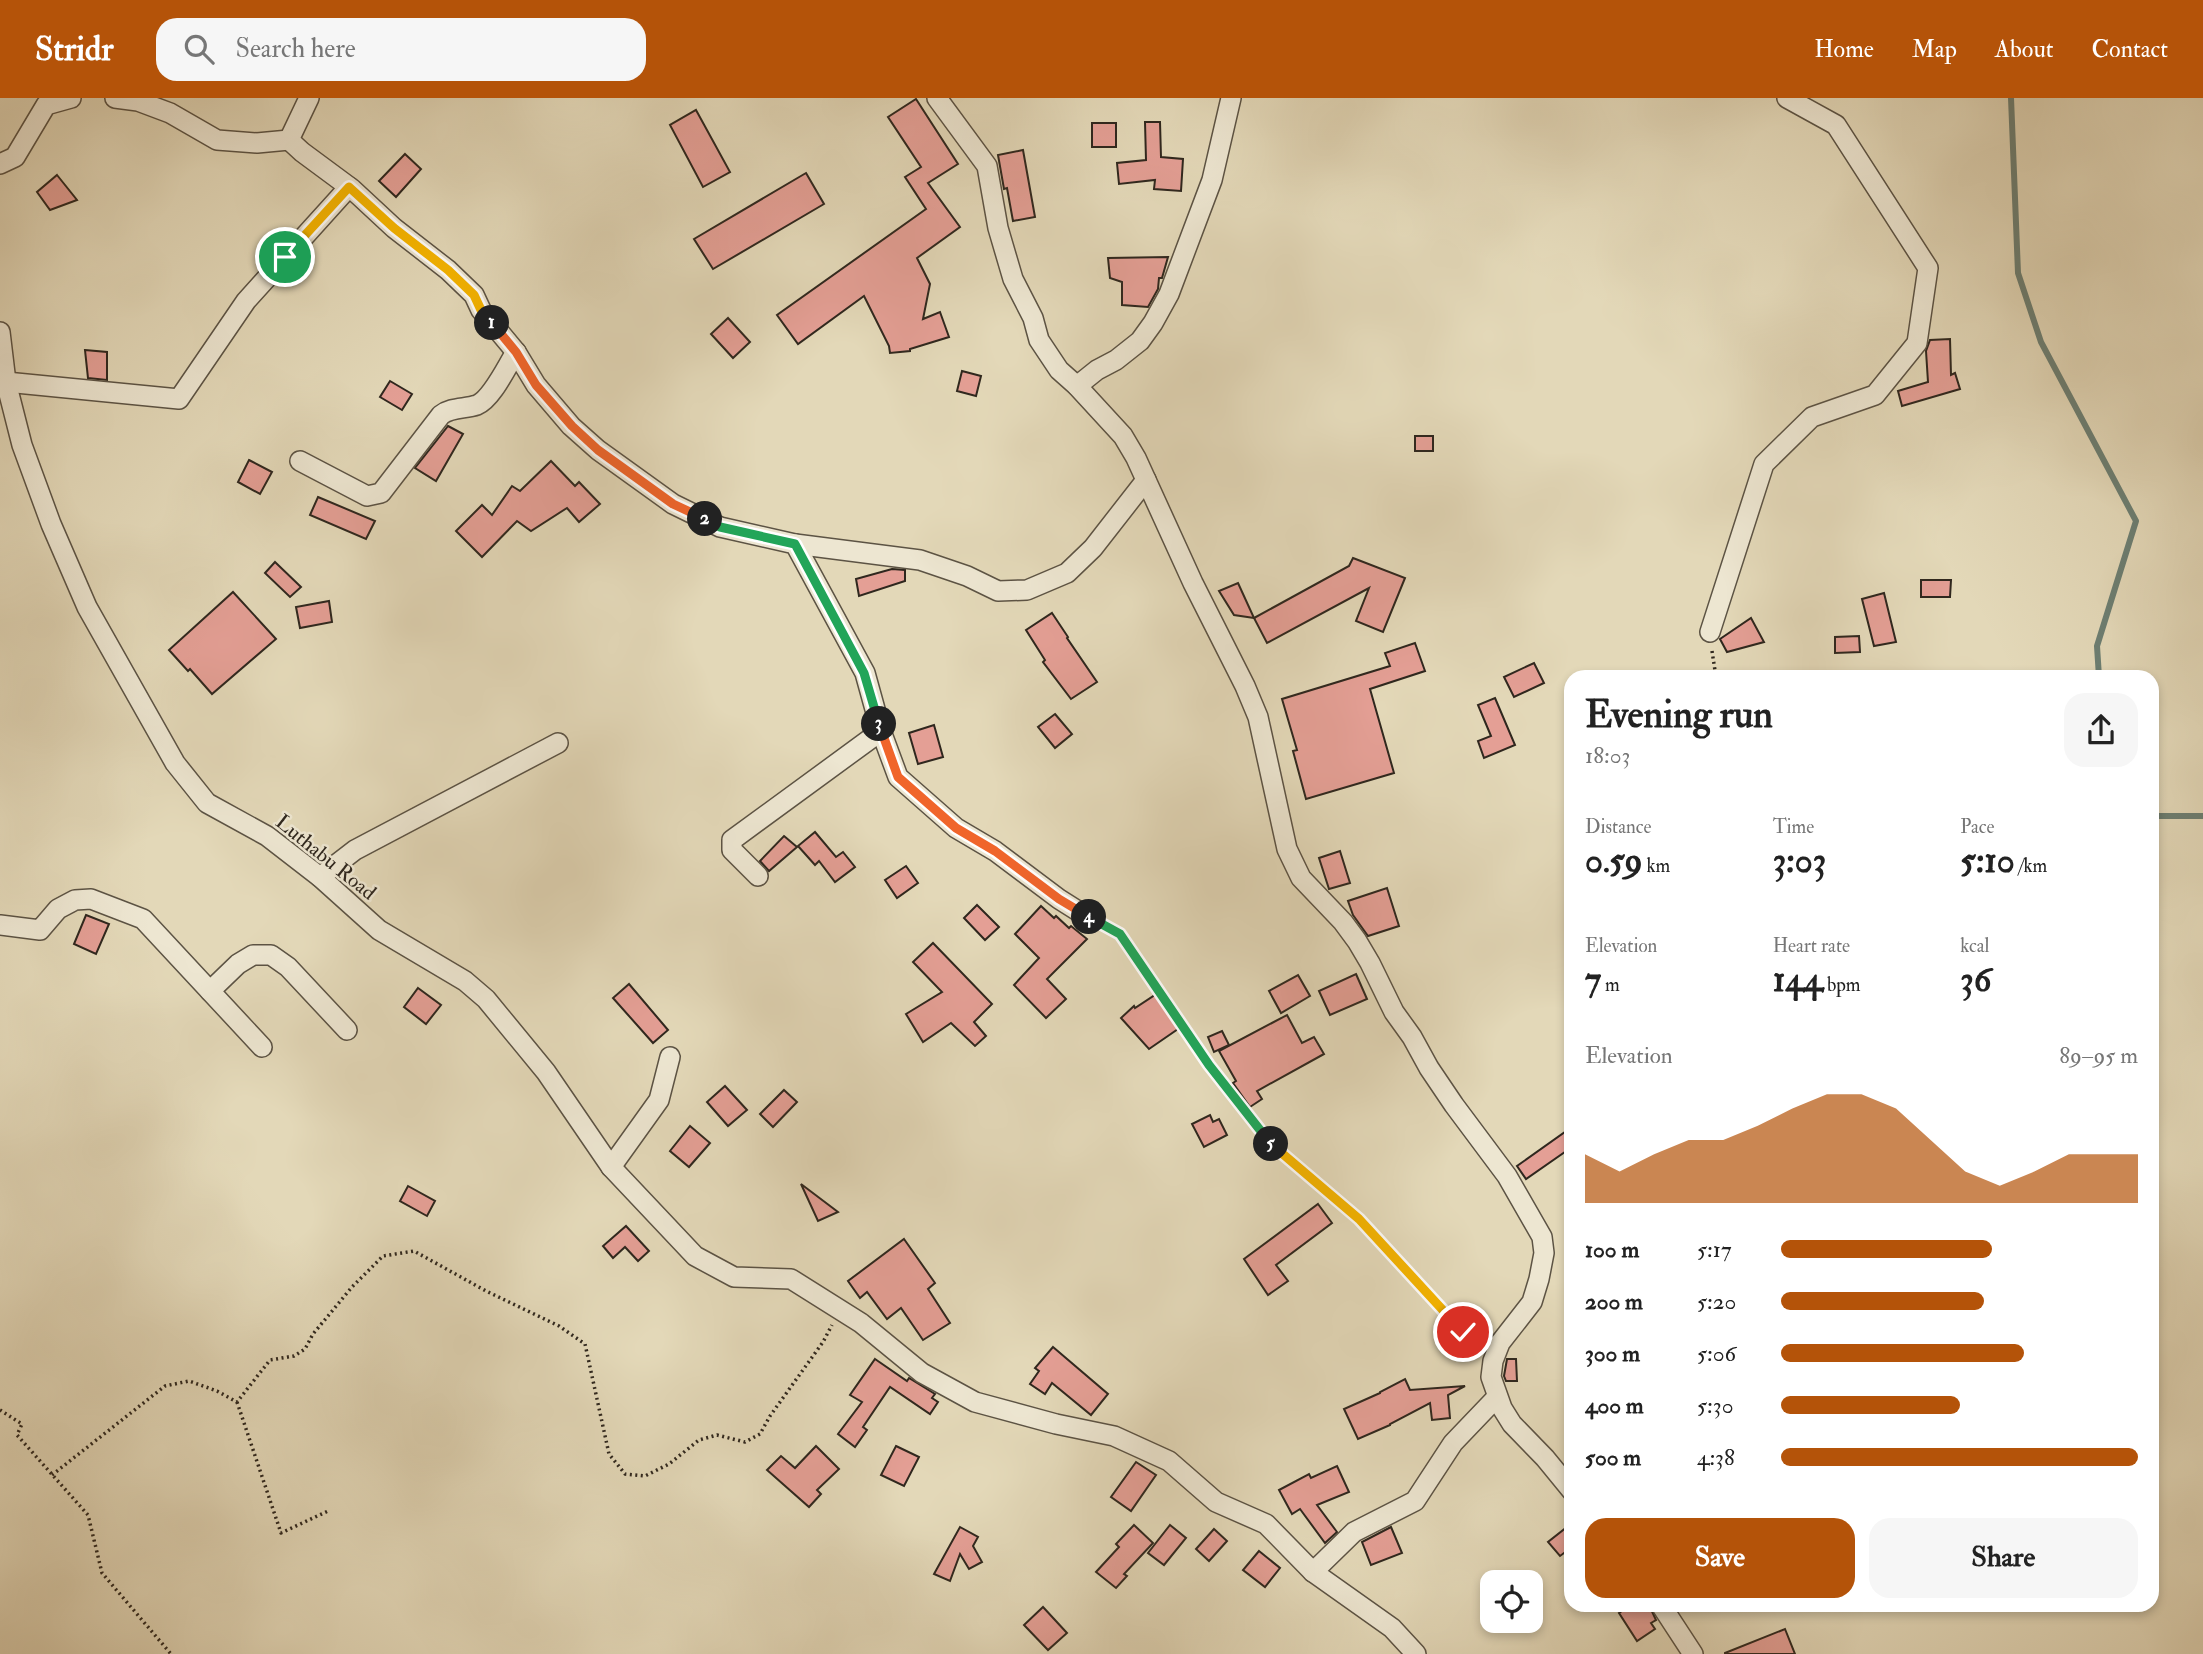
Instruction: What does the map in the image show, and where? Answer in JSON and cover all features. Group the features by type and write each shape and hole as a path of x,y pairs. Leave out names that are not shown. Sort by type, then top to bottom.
{"street":[{"path":"0,164 15,156 47,102 71,98"},
{"path":"115,98 138,101 170,113 217,139 257,144 289,141 349,187 474,295 481,310 516,352 536,385 572,426 598,450 673,504 720,527 795,544 920,560 967,576 998,591 1027,590 1067,573 1093,548 1146,480"},
{"path":"289,141 309,98"},
{"path":"937,98 987,166 998,228 1013,279 1033,317 1039,340 1059,370 1123,436 1245,686 1258,717 1287,849 1301,878 1343,922 1357,941 1394,1012 1442,1086 1507,1176 1542,1237 1544,1253 1532,1302 1500,1343 1493,1361 1491,1377 1497,1397 1512,1424 1564,1481"},
{"path":"1077,386 1140,341 1153,323 1168,294 1212,180 1231,98"},
{"path":"1710,632 1764,464 1812,417 1875,395 1917,343 1928,268 1836,125 1787,98"},
{"path":"6,382 179,399 246,301 349,187"},
{"name":"Luthabu Road","path":"0,332 6,382 22,445 51,524 87,607 175,763 207,803 267,836 320,877 379,930 465,981 486,999 546,1072 611,1167 695,1256 734,1276 791,1279 840,1310"},
{"path":"300,461 367,496 381,493 441,415 447,410 464,409 485,400 516,352"},
{"path":"795,544 864,673 898,777 956,828 995,851 1078,911"},
{"path":"758,876 732,850 733,840 881,731"},
{"path":"320,877 355,850 558,743"},
{"path":"0,925 40,930 58,909 75,900 91,900 143,919 262,1047"},
{"path":"211,992 238,964 253,955 271,956 288,967 347,1030"},
{"path":"611,1167 659,1100 670,1057"},
{"path":"840,1310 861,1323 922,1373 975,1402 1056,1424 1114,1436 1169,1461 1216,1502 1266,1524 1313,1572 1392,1628 1416,1654"},
{"path":"1313,1572 1354,1532 1415,1501 1453,1443 1497,1397"},
{"path":"1666,1612 1693,1654"}],"path":[{"path":"1710,632 1715,670"},
{"path":"1078,911 1120,934 1209,1065 1266,1139 1359,1219 1493,1361"},
{"path":"237,1402 270,1360 294,1356 305,1349 313,1334 352,1287 383,1256 414,1251 486,1291 559,1326 585,1344 609,1454 625,1474 645,1476 669,1464 699,1440 717,1435 746,1442 760,1434 823,1342 840,1310"},
{"path":"52,1475 165,1386 188,1381 217,1391 237,1402 281,1533 328,1511"},
{"path":"0,1410 22,1424 17,1435 88,1515 102,1573 171,1654"}],"building":[{"path":"916,99 958,164 928,183 960,227 917,258 930,284 923,319 940,312 949,337 910,351 890,353 864,296 798,344 777,315 926,209 905,177 921,167 888,117"},
{"path":"696,110 730,172 703,187 670,125"},
{"path":"1145,122 1160,122 1161,157 1183,159 1181,191 1154,189 1155,180 1119,184 1117,163 1146,160"},
{"path":"1092,123 1116,123 1116,147 1092,147"},
{"path":"1023,150 1035,217 1013,221 998,155"},
{"path":"405,154 421,169 396,197 379,181"},
{"path":"806,173 824,204 713,269 694,239"},
{"path":"57,175 77,200 50,210 37,192"},
{"path":"1168,257 1162,278 1159,278 1158,289 1148,307 1122,305 1122,282 1110,278 1108,258"},
{"path":"728,318 750,342 733,358 711,334"},
{"path":"1950,339 1951,375 1955,373 1960,389 1902,406 1898,391 1928,382 1926,351 1930,340"},
{"path":"85,350 107,352 107,380 88,378"},
{"path":"962,371 981,376 976,396 957,391"},
{"path":"390,381 412,394 402,410 380,397"},
{"path":"448,426 463,434 436,481 415,468"},
{"path":"1415,436 1433,436 1433,451 1415,451"},
{"path":"249,460 272,472 260,494 238,482"},
{"path":"551,461 575,486 579,482 600,504 579,522 567,508 531,531 517,521 482,557 456,531 482,505 492,515 512,486 520,491"},
{"path":"318,497 375,521 366,539 310,515"},
{"path":"1353,558 1405,578 1383,632 1356,621 1369,588 1267,643 1254,618 1349,566"},
{"path":"275,562 301,587 290,597 265,573"},
{"path":"892,569 905,570 905,581 859,596 856,579"},
{"path":"1921,580 1951,580 1950,597 1921,597"},
{"path":"1238,583 1254,618 1234,615 1219,591"},
{"path":"233,592 276,639 212,694 169,650"},
{"path":"1884,593 1896,642 1874,646 1862,599"},
{"path":"329,601 332,622 300,628 296,607"},
{"path":"1052,613 1097,682 1071,699 1043,662 1045,660 1026,630"},
{"path":"1751,618 1764,642 1727,652 1720,639"},
{"path":"1859,636 1860,652 1835,653 1835,637"},
{"path":"1415,643 1425,671 1370,689 1394,773 1306,799 1293,751 1297,750 1282,699 1390,666 1385,653"},
{"path":"1534,663 1544,683 1514,697 1504,677"},
{"path":"1495,698 1515,745 1484,758 1478,741 1491,736 1478,705"},
{"path":"1055,714 1072,734 1055,748 1038,727"},
{"path":"934,725 943,757 918,764 909,733"},
{"path":"815,832 836,857 843,852 855,867 835,882 819,861 815,865 798,846"},
{"path":"784,836 797,847 769,871 760,861"},
{"path":"1340,851 1350,883 1329,889 1319,858"},
{"path":"906,866 918,883 897,898 885,880"},
{"path":"1387,888 1399,926 1368,936 1353,915 1348,901"},
{"path":"977,905 999,927 985,940 964,918"},
{"path":"1041,906 1054,918 1056,916 1087,939 1047,979 1066,999 1046,1018 1014,985 1039,958 1015,934"},
{"path":"86,915 109,924 96,954 74,944"},
{"path":"933,943 992,1004 974,1022 986,1036 975,1046 951,1023 923,1042 906,1014 942,992 913,962"},
{"path":"1356,974 1367,999 1330,1015 1319,991"},
{"path":"1298,975 1310,996 1281,1013 1269,991"},
{"path":"629,984 668,1030 653,1043 613,998"},
{"path":"418,988 441,1005 426,1024 404,1007"},
{"path":"1158,993 1178,1029 1149,1049 1121,1018 1134,1006 1135,1008"},
{"path":"1287,1015 1302,1043 1314,1037 1324,1054 1257,1091 1262,1099 1250,1107 1233,1083 1236,1081 1219,1051"},
{"path":"1222,1031 1229,1045 1214,1052 1208,1037"},
{"path":"725,1086 747,1110 728,1126 707,1102"},
{"path":"784,1090 797,1102 773,1127 760,1114"},
{"path":"1210,1115 1213,1122 1219,1119 1227,1135 1204,1147 1192,1124"},
{"path":"690,1126 710,1143 689,1167 670,1151"},
{"path":"1564,1133 1564,1153 1526,1179 1517,1166"},
{"path":"801,1184 838,1212 818,1221"},
{"path":"408,1186 435,1201 427,1216 400,1201"},
{"path":"1318,1204 1332,1223 1276,1265 1288,1281 1268,1295 1244,1259"},
{"path":"626,1226 649,1251 638,1261 625,1247 613,1258 603,1246"},
{"path":"904,1239 935,1283 928,1289 950,1323 923,1340 901,1308 887,1319 867,1292 860,1298 848,1281"},
{"path":"1053,1347 1108,1394 1091,1415 1052,1383 1045,1394 1030,1384 1039,1371 1035,1368"},
{"path":"875,1359 907,1381 909,1378 935,1394 932,1398 938,1402 930,1414 890,1387 863,1427 867,1430 855,1447 838,1434 862,1402 850,1395"},
{"path":"1507,1359 1516,1359 1517,1381 1506,1381 1504,1376"},
{"path":"1405,1379 1410,1390 1465,1386 1448,1395 1450,1418 1432,1420 1430,1403 1358,1439 1344,1409"},
{"path":"816,1446 839,1469 817,1490 821,1494 809,1507 767,1470 781,1456 795,1468"},
{"path":"896,1446 919,1457 904,1486 881,1475"},
{"path":"1136,1462 1156,1475 1131,1511 1111,1497"},
{"path":"1337,1466 1349,1492 1317,1505 1337,1532 1325,1543 1300,1509 1292,1514 1279,1490 1309,1474 1311,1478"},
{"path":"1134,1525 1153,1543 1124,1574 1127,1576 1116,1588 1096,1572 1119,1547 1116,1544"},
{"path":"1170,1525 1186,1538 1164,1565 1148,1553"},
{"path":"960,1527 978,1537 973,1546 982,1562 969,1569 960,1554 950,1581 934,1574"},
{"path":"1391,1527 1402,1553 1371,1565 1362,1542"},
{"path":"1214,1529 1227,1541 1209,1561 1196,1549"},
{"path":"1564,1529 1564,1553 1560,1556 1548,1542"},
{"path":"1259,1551 1280,1568 1265,1587 1243,1570"},
{"path":"1043,1607 1067,1633 1048,1650 1024,1625"},
{"path":"1652,1612 1656,1620 1651,1623 1655,1629 1637,1641 1619,1613"},
{"path":"1785,1629 1795,1654 1725,1654 1725,1653"}],"waterway":[{"path":"2011,98 2018,273 2041,342 2136,521 2097,646 2099,670"},
{"path":"2159,816 2203,816"}],"route":[{"path":"285,257 349,187 474,295 481,310 516,352 536,385 572,426 598,450 673,504 720,527 795,544 864,673 898,777 956,828 995,851 1059,899 1120,934 1209,1065 1266,1139 1359,1219 1463,1332"}]}
